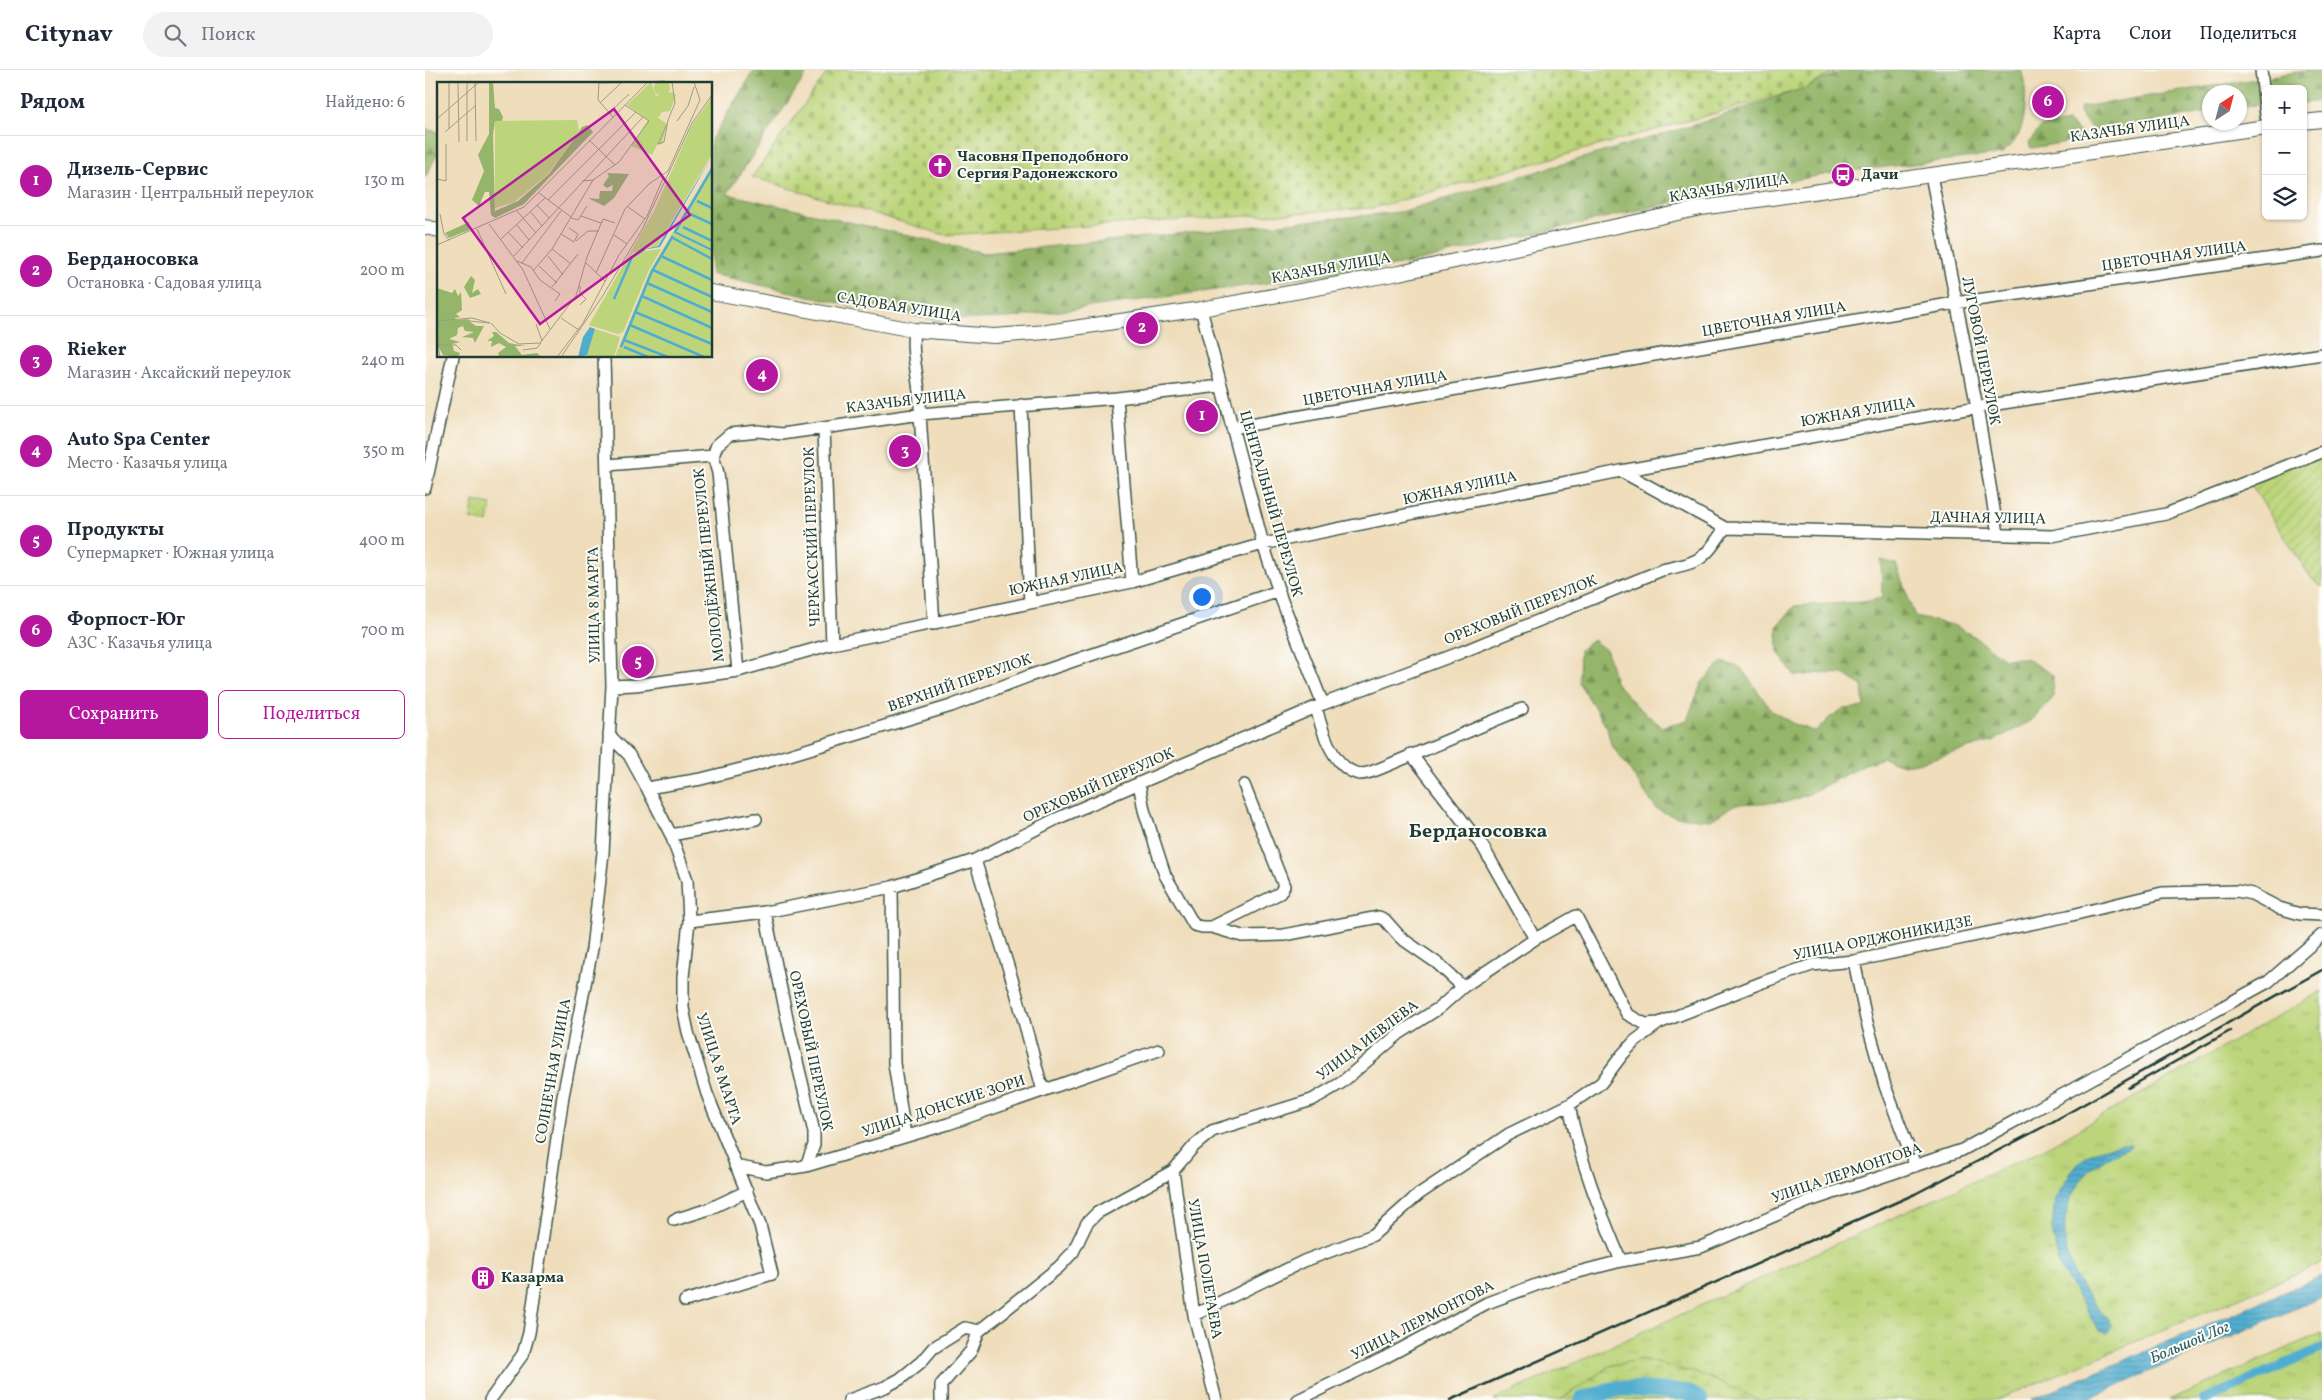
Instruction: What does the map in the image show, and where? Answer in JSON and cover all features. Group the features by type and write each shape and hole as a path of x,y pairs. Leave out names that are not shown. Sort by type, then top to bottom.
{"main road":[{"path":"2307,122 2322,120"},
{"name":"КАЗАЧЬЯ УЛИЦА","path":"1201,309 1399,273 1701,208 2262,129"},
{"name":"САДОВАЯ УЛИЦА","path":"713,292 914,330 994,336 1099,326 1201,309"}],"street":[{"path":"2264,70 2265,85"},
{"name":"ЛУГОВОЙ ПЕРЕУЛОК","path":"1931,175 1955,304 1977,406 1997,534"},
{"name":"ЦВЕТОЧНАЯ УЛИЦА","path":"1232,428 1955,304 2322,251"},
{"name":"ЦЕНТРАЛЬНЫЙ ПЕРЕУЛОК","path":"1201,309 1263,544 1320,705"},
{"path":"914,330 912,346 921,402 920,414 934,624"},
{"name":"ЮЖНАЯ УЛИЦА","path":"612,686 635,685 737,671 832,644 1132,582 1263,544 1621,471 1977,406 2322,354"},
{"path":"425,488 453,358"},
{"name":"УЛИЦА 8 МАРТА","path":"604,358 612,686 609,735 629,755 647,788 671,836 687,880 689,920 684,968 683,1008 707,1094 760,1225 772,1274 685,1301"},
{"name":"КАЗАЧЬЯ УЛИЦА","path":"713,456 717,445 730,434 758,431 782,434 920,414 1117,398 1220,386"},
{"path":"1117,398 1132,582"},
{"path":"1021,406 1030,603"},
{"name":"ЧЕРКАССКИЙ ПЕРЕУЛОК","path":"824,429 832,644"},
{"name":"ДАЧНАЯ УЛИЦА","path":"1725,528 2052,536 2166,514 2322,452"},
{"path":"608,465 713,456"},
{"name":"МОЛОДЁЖНЫЙ ПЕРЕУЛОК","path":"713,456 718,472 737,671"},
{"path":"1621,471 1725,528"},
{"name":"ОРЕХОВЫЙ ПЕРЕУЛОК","path":"689,920 765,912 892,887 975,860 1056,819 1320,705 1462,652 1662,570 1694,562 1707,555 1725,528"},
{"name":"ВЕРХНИЙ ПЕРЕУЛОК","path":"647,788 701,779 744,768 951,706 1029,676 1279,592"},
{"path":"1320,705 1321,730 1332,752 1348,768 1360,774 1379,770 1411,754 1521,709"},
{"name":"СОЛНЕЧНАЯ УЛИЦА","path":"489,1400 523,1354 529,1334 563,1096 592,949 603,853 609,735"},
{"path":"1411,754 1483,847 1535,938"},
{"path":"1139,783 1145,810 1165,875 1194,925 1202,928 1212,927 1280,893 1284,886 1244,785"},
{"path":"671,836 756,819"},
{"path":"975,860 1016,992 1043,1091"},
{"path":"892,887 894,1063 905,1135"},
{"name":"УЛИЦА ОРДЖОНИКИДЗЕ","path":"1194,1315 1304,1261 1373,1235 1427,1188 1509,1134 1569,1105 1601,1083 1622,1055 1659,1023 1763,982 1812,965 1854,961 2162,894 2219,890 2252,894 2279,908 2300,914 2322,915"},
{"name":"ОРЕХОВЫЙ ПЕРЕУЛОК","path":"765,912 789,1028 814,1132 814,1145 806,1166"},
{"name":"УЛИЦА ИЕВЛЕВА","path":"979,1331 1059,1267 1073,1252 1087,1223 1097,1213 1173,1171 1194,1146 1212,1131 1312,1100 1341,1083 1400,1033 1439,1008 1463,987 1535,938 1576,916 1627,1014 1645,1024 1659,1023"},
{"path":"1212,927 1242,936 1284,935 1379,917 1385,920 1401,938 1437,963 1463,987"},
{"name":"УЛИЦА ЛЕРМОНТОВА","path":"1298,1400 1384,1358 1487,1303 1555,1278 1621,1261 1701,1248 1809,1201 1962,1150 2268,982 2322,935"},
{"path":"1854,961 1866,1019 1885,1086 1915,1166"},
{"name":"УЛИЦА ДОНСКИЕ ЗОРИ","path":"735,1166 766,1172 806,1166 905,1135 948,1124 1159,1050"},
{"path":"1569,1105 1574,1130 1606,1226 1621,1261"},
{"name":"УЛИЦА ПОЛЕТАЕВА","path":"1173,1171 1194,1315 1216,1400"},
{"path":"674,1220 709,1209 747,1191"},
{"path":"849,1400 900,1379 933,1348 965,1328 979,1331 971,1351 941,1385 941,1400"}],"green space":[{"path":"754,70 809,70 727,194 984,253 1400,212 1691,126 1808,87 1844,70 2021,70 2025,86 2025,112 2021,128 2018,136 2002,154 1841,172 1695,197 1400,265 1009,318 935,320 850,305 713,274 713,137"},
{"path":"829,70 1838,70 1806,88 1373,208 945,235 752,177"},
{"path":"2322,70 2322,101 2307,103 2307,85 2267,85 2267,80 2272,76"},
{"path":"2256,79 2261,104 2247,106 2247,85 2218,85"},
{"path":"2202,88 2202,113 2098,131 2092,128 2083,118 2079,112 2081,107"},
{"path":"2068,122 2081,133 2082,137 2079,140 2031,148 2029,143 2041,127"},
{"path":"425,129 437,132 437,155 425,178"},
{"path":"2322,449 2322,587 2311,578 2246,477"},
{"path":"474,501 491,505 488,523 471,519"},
{"path":"1881,560 1896,564 1915,617 1953,625 1973,636 2004,659 2025,658 2053,675 2053,698 2031,721 1993,741 1917,763 1903,765 1883,758 1865,764 1809,794 1787,802 1736,804 1711,820 1675,817 1656,809 1611,745 1607,727 1579,683 1580,650 1593,640 1607,651 1615,682 1638,707 1662,727 1687,720 1702,682 1722,662 1741,668 1772,711 1792,723 1816,732 1829,718 1843,709 1864,707 1862,686 1844,674 1823,673 1795,676 1778,652 1777,627 1794,606 1864,602 1882,598"},
{"path":"2322,991 2322,1263 1997,1400 1760,1400 1610,1366 1560,1400 1493,1400 2040,1151"},
{"path":"2322,1333 2322,1400 2169,1400"},
{"path":"1642,1359 1706,1376 1760,1400 1560,1400 1610,1366"}],"water":[{"path":"2119,1144 2131,1144 2130,1147 2112,1155 2089,1170 2071,1197 2065,1222 2066,1247 2073,1272 2085,1291 2109,1321 2111,1326 2108,1333 2099,1331 2059,1266 2052,1229 2055,1199 2070,1173 2078,1163 2093,1152"},
{"path":"2322,1276 2322,1297 2084,1400 2031,1400"}],"waterway":[{"path":"2204,1400 2322,1348"},
{"name":"Большой Лог","path":"1581,1400 1619,1388 1688,1392 1701,1400"}],"railway":[{"path":"1450,1400 1915,1194 2045,1126 2322,970"},
{"path":"2128,1088 2230,1031"}],"place":[{"name":"Форпост-Юг","path":"2048,102"},
{"name":"Часовня Преподобного Сергия Радонежского","path":"940,166"},
{"name":"Дачи","path":"1843,175"},
{"name":"Берданосовка","path":"1142,328"},
{"name":"Auto Spa Center","path":"762,375"},
{"name":"Дизель-Сервис","path":"1202,416"},
{"name":"Rieker","path":"905,451"},
{"name":"Продукты","path":"638,662"},
{"name":"Казарма","path":"483,1278"}],"district":[{"name":"Берданосовка","path":"1478,832"}]}
